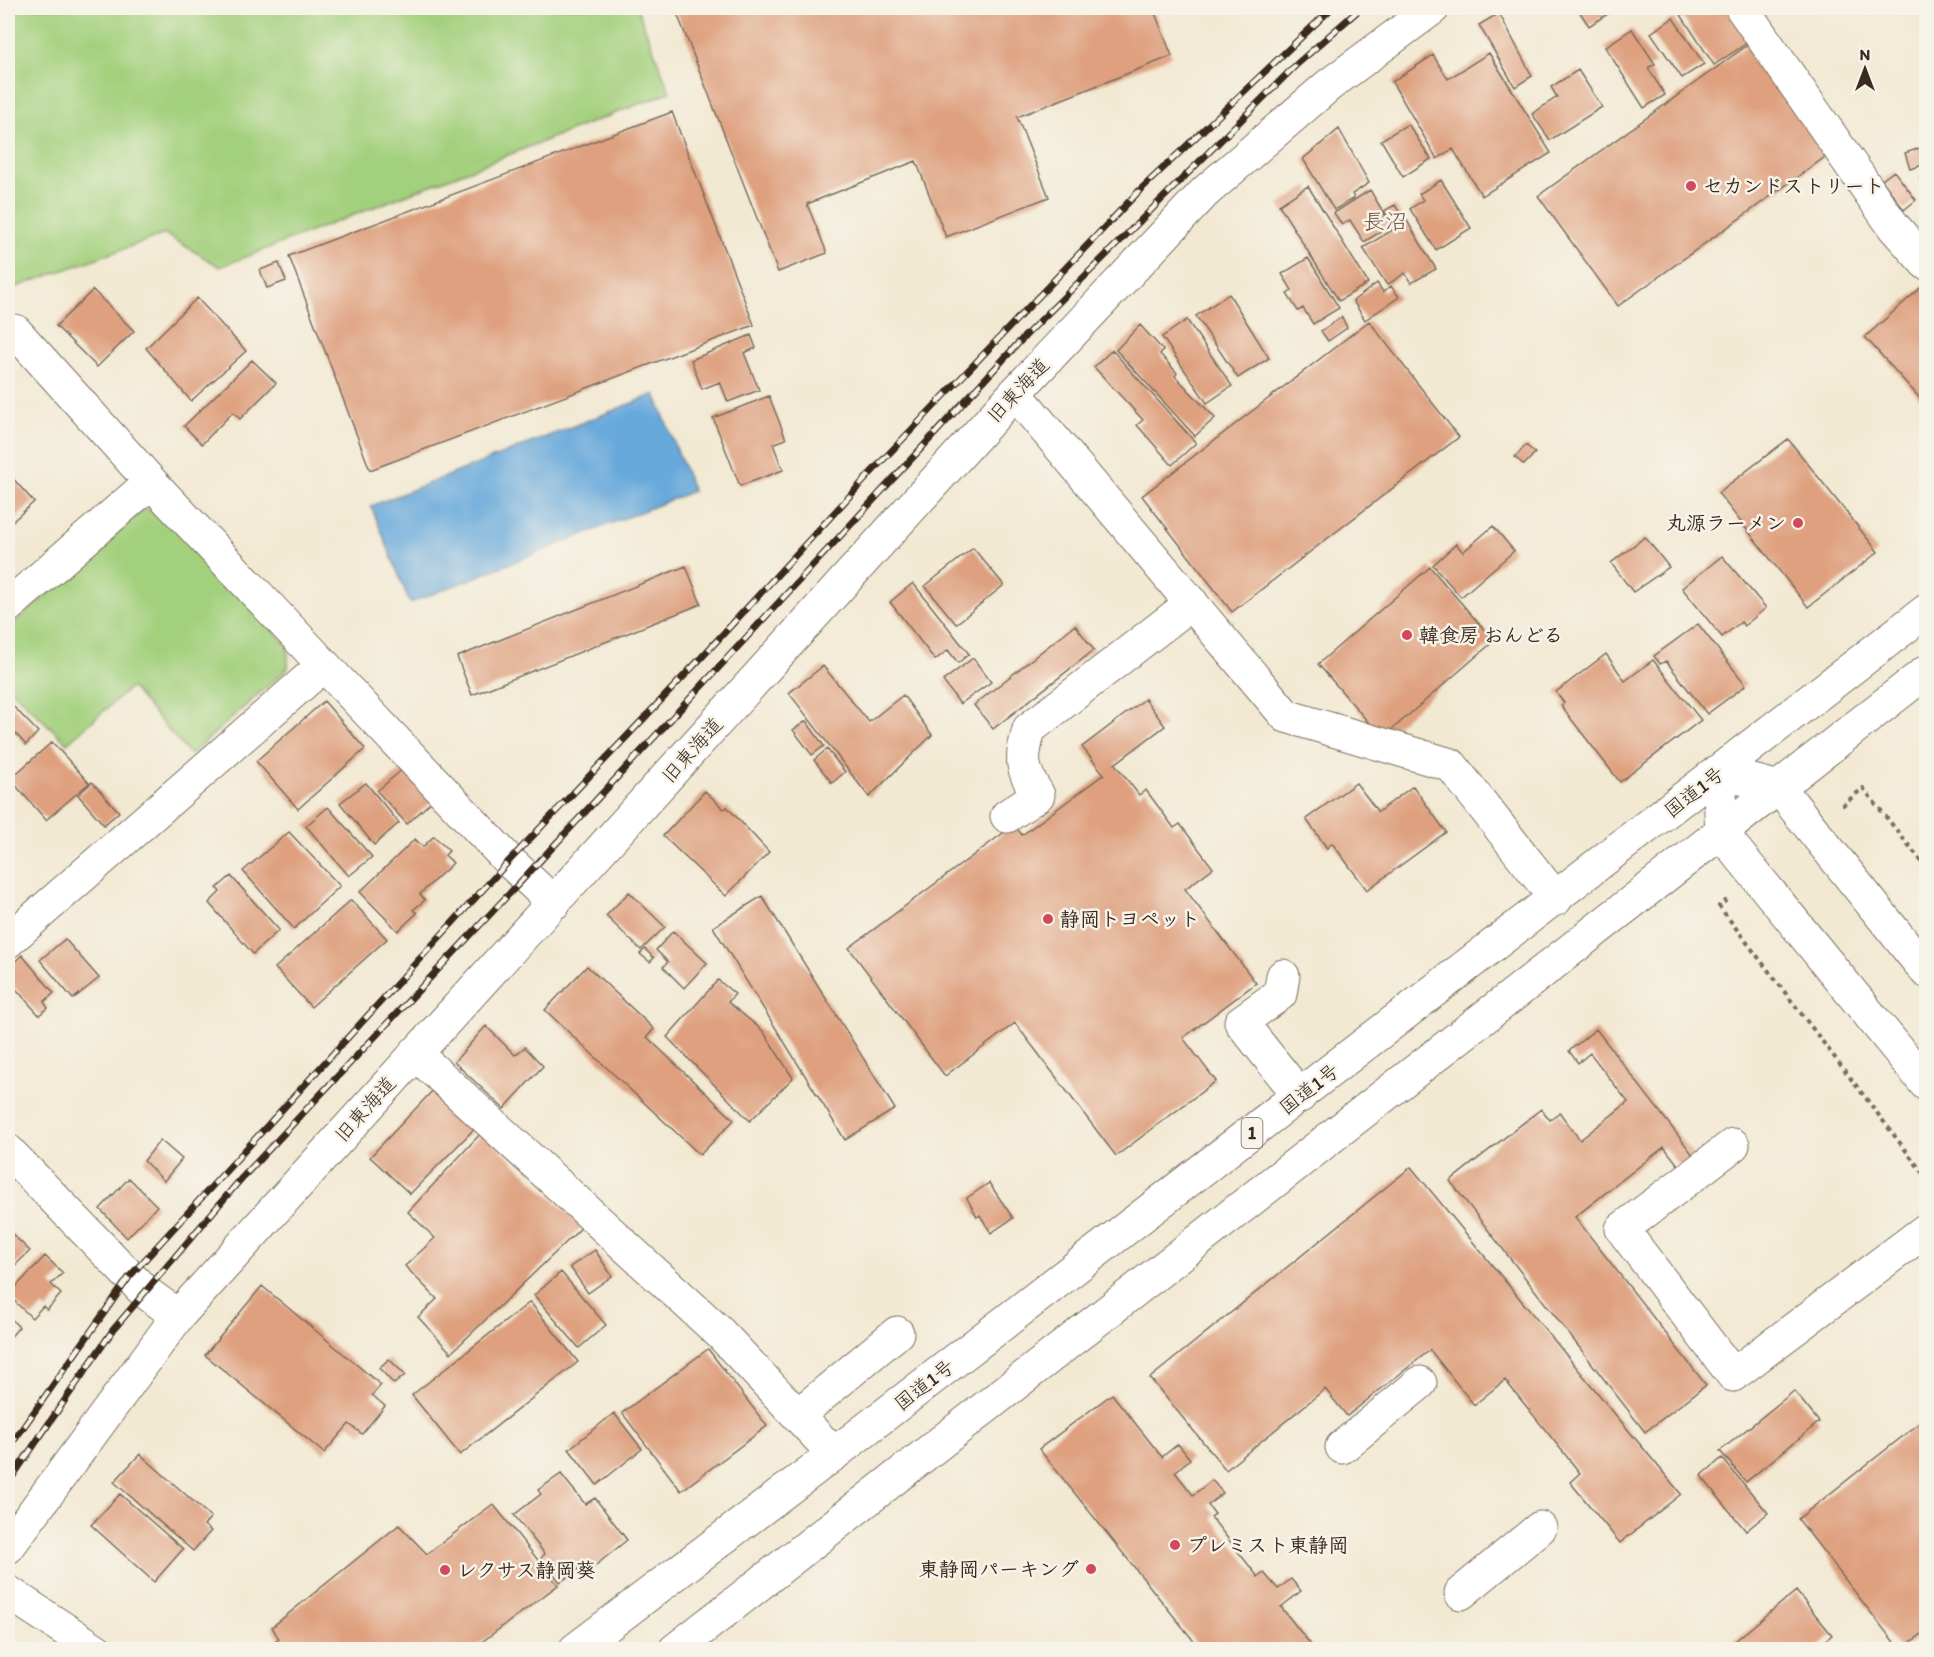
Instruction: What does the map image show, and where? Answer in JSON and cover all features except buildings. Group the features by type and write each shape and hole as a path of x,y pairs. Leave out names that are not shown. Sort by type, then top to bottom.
{"main road":[{"name":"旧東海道","path":"8,1547 178,1316 1015,393 1204,192 1329,85 1433,8"},
{"path":"1742,8 1894,227 1926,263"},
{"path":"8,334 15,331 151,482 509,861 554,903"},
{"path":"1015,393 1286,716 1451,765 1556,899"},
{"path":"8,606 151,482"},
{"path":"1007,816 1038,795 1025,776 1021,758 1029,729 1192,603"},
{"name":"国道1号","path":"575,1650 1300,1096 1926,611"},
{"path":"8,941 324,665"},
{"path":"675,1650 920,1456 1722,834 1926,672"},
{"path":"1926,971 1779,788 1719,772 1722,834 1926,1084"},
{"path":"1283,976 1280,994 1241,1022 1300,1096"},
{"path":"416,1053 720,1333 834,1454"},
{"path":"1733,1145 1622,1229 1733,1375 1926,1230"},
{"path":"8,1151 144,1291 178,1316"},
{"path":"798,1415 897,1333"},
{"path":"1342,1447 1420,1383"},
{"path":"1461,1593 1540,1528"},
{"path":"8,1592 96,1650"}],"path":[{"path":"1863,788 1926,867"}],"green space":[{"path":"8,8 637,8 670,92 220,267 165,234 8,290"},
{"path":"144,509 162,512 288,646 288,668 190,755 131,687 67,743 8,687 8,629"}],"water":[{"path":"655,394 693,491 410,603 371,506"}],"railway":[{"path":"8,1449 130,1276 509,861 701,658 880,463 1140,190 1332,8"},
{"path":"8,1483 113,1330 240,1180 525,877 1025,336 1297,64 1361,8"}],"place":[{"name":"セカンドストリート","path":"1691,186"},
{"name":"丸源ラーメン","path":"1798,523"},
{"name":"韓食房 おんどる","path":"1407,635"},
{"name":"静岡トヨペット","path":"1048,919"},
{"name":"プレミスト東静岡","path":"1175,1545"},
{"name":"東静岡パーキング","path":"1091,1569"},
{"name":"レクサス静岡葵","path":"445,1570"}],"district":[{"name":"長沼","path":"1385,221"}]}
